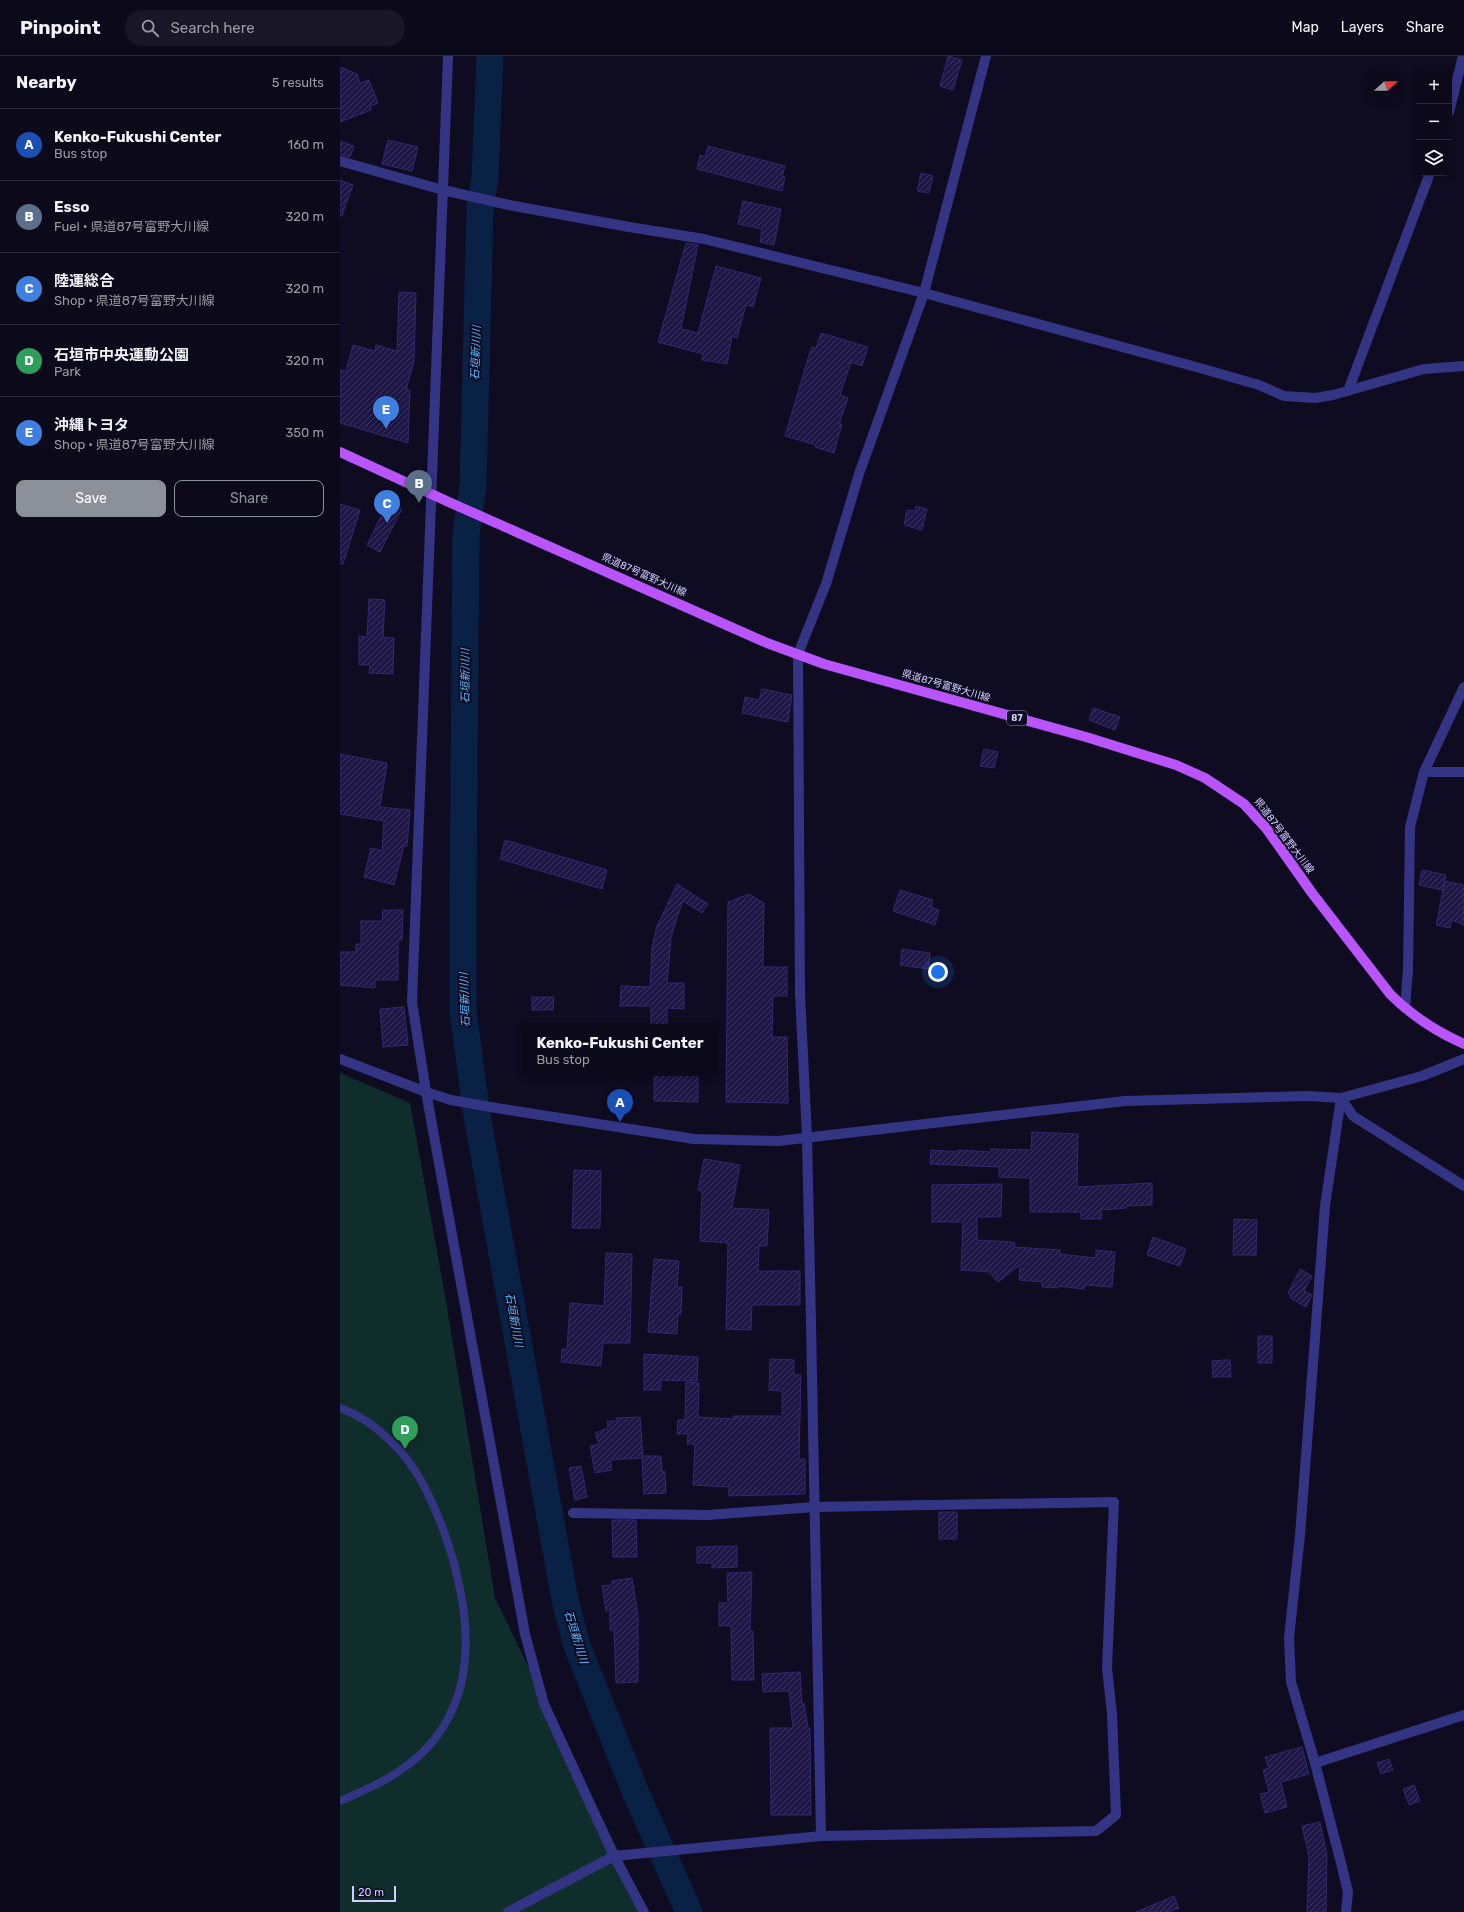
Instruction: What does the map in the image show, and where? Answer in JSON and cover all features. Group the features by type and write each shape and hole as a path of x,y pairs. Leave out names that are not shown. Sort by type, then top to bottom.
{"main road":[{"name":"県道87号富野大川線","path":"340,452 430,494 760,640 824,664 1086,737 1176,765 1225,790 1244,804 1266,828 1367,965 1405,1008 1446,1036 1464,1044"}],"street":[{"path":"448,56 430,494 412,1002 426,1092 525,1634 544,1704 614,1856 644,1912"},
{"path":"821,1836 807,1137 800,992 798,654 826,584 859,474 924,293 986,56"},
{"path":"1451,104 1463,56"},
{"path":"340,161 443,190 509,205 704,239 924,293 1215,372 1259,385 1284,396 1315,398 1348,391 1424,369 1464,366"},
{"path":"1348,391 1429,176"},
{"path":"1405,1008 1408,970 1410,827 1424,772 1464,687"},
{"path":"1424,772 1464,772"},
{"path":"340,1059 451,1100 694,1139 778,1141 1125,1101 1308,1096 1341,1098 1422,1076 1464,1059"},
{"path":"1341,1098 1354,1116 1464,1186"},
{"path":"1341,1098 1326,1206 1300,1535 1289,1638 1291,1682 1315,1763 1348,1892 1346,1912"},
{"path":"508,1912 614,1856 821,1836 1096,1831 1116,1815 1112,1714 1107,1668 1114,1502 814,1507 708,1515 573,1513"},
{"path":"1315,1763 1464,1715"}],"lane":[{"path":"340,1408 349,1411 378,1430 406,1459 424,1486 443,1529 461,1593 466,1630 464,1667 456,1700 442,1729 426,1749 401,1772 340,1801"}],"green space":[{"path":"340,1073 410,1103 446,1301 495,1598 648,1912 340,1912"}],"building":[{"path":"948,56 962,60 953,90 940,86"},
{"path":"340,67 357,74 360,83 369,80 378,103 370,106 371,110 340,122"},
{"path":"388,140 418,147 412,171 382,164"},
{"path":"340,141 354,146 350,157 340,155"},
{"path":"708,146 785,166 782,177 785,177 782,191 697,169 700,155 705,157"},
{"path":"921,173 933,176 929,193 917,191"},
{"path":"340,180 353,185 342,216 340,216"},
{"path":"743,201 781,209 774,245 760,242 762,229 738,224"},
{"path":"686,243 698,245 681,329 698,333 716,266 761,278 753,307 746,305 737,338 732,336 727,364 702,360 703,354 658,342"},
{"path":"399,292 416,293 414,361 406,390 410,390 408,443 340,423 340,370 346,371 353,345 375,351 376,345 397,351"},
{"path":"821,333 868,347 862,366 851,362 840,395 848,398 839,424 842,424 834,453 815,447 816,445 785,436 809,355 812,347 816,348"},
{"path":"388,502 402,509 380,552 367,545"},
{"path":"340,504 360,510 343,564 340,564"},
{"path":"916,506 927,509 922,530 904,525 907,510 915,511"},
{"path":"369,599 385,600 383,637 394,638 393,674 369,673 370,665 359,665 359,636 367,637"},
{"path":"762,689 792,695 788,722 742,713 745,697 759,700"},
{"path":"1093,708 1120,717 1115,730 1089,720"},
{"path":"984,749 998,752 994,768 980,766"},
{"path":"340,754 387,763 380,807 410,810 407,846 404,846 394,885 364,877 371,848 382,851 384,821 340,814"},
{"path":"505,840 607,870 602,889 500,859"},
{"path":"1422,870 1446,875 1443,890 1419,885"},
{"path":"1445,881 1464,885 1464,925 1452,920 1450,928 1436,925"},
{"path":"677,884 708,904 702,913 683,901 677,917 671,938 667,983 684,983 684,1009 667,1008 667,1024 651,1024 651,1006 620,1006 621,986 650,987 652,947 657,926"},
{"path":"900,890 933,900 931,907 939,910 935,925 893,911"},
{"path":"749,894 764,903 763,967 787,967 787,996 773,996 772,1037 787,1037 788,1103 726,1102 728,902"},
{"path":"383,910 403,910 402,940 398,940 398,980 375,980 375,988 340,985 340,952 356,952 356,944 361,944 361,921 382,921"},
{"path":"902,949 930,953 928,969 900,965"},
{"path":"532,997 554,997 553,1010 532,1010"},
{"path":"404,1007 408,1045 383,1047 380,1009"},
{"path":"654,1076 698,1076 698,1102 654,1101"},
{"path":"1032,1132 1078,1134 1077,1187 1152,1183 1152,1205 1126,1206 1126,1208 1101,1210 1102,1219 1081,1219 1081,1212 1030,1212 1030,1178 999,1177 999,1167 930,1164 931,1150 991,1152 991,1149 1031,1150"},
{"path":"704,1159 740,1165 732,1208 769,1210 767,1246 759,1246 758,1271 800,1271 800,1305 752,1305 751,1330 726,1329 728,1243 700,1241 702,1191 698,1190"},
{"path":"574,1170 601,1171 600,1228 572,1228"},
{"path":"1002,1184 1001,1217 977,1217 977,1240 1012,1242 1015,1243 1014,1247 1060,1250 1060,1254 1096,1258 1096,1250 1115,1252 1112,1287 1085,1285 1084,1289 1058,1286 1058,1288 1042,1287 1042,1282 1019,1280 1020,1265 998,1282 989,1272 961,1270 963,1222 932,1222 932,1185"},
{"path":"1234,1219 1257,1220 1256,1255 1233,1255"},
{"path":"1153,1237 1186,1249 1180,1266 1147,1255"},
{"path":"606,1253 632,1254 630,1343 603,1343 601,1366 561,1362 562,1349 567,1349 570,1303 604,1306"},
{"path":"654,1259 679,1261 677,1287 682,1287 681,1314 678,1314 677,1334 648,1332"},
{"path":"1300,1269 1312,1276 1304,1291 1312,1295 1306,1307 1290,1298 1291,1295 1288,1293"},
{"path":"1258,1336 1272,1336 1272,1363 1258,1363"},
{"path":"644,1354 698,1357 697,1381 661,1380 661,1390 644,1390"},
{"path":"770,1359 794,1360 794,1375 801,1375 799,1459 805,1459 805,1494 729,1496 729,1487 693,1485 695,1444 687,1444 688,1434 677,1434 678,1420 685,1420 686,1382 699,1383 698,1417 734,1419 733,1416 782,1416 782,1391 769,1390"},
{"path":"1230,1360 1231,1377 1213,1377 1212,1361"},
{"path":"640,1417 643,1456 661,1456 662,1472 665,1471 666,1493 644,1494 642,1458 610,1460 612,1470 595,1473 590,1446 599,1444 595,1433 608,1428 607,1421 617,1421 616,1418"},
{"path":"581,1466 587,1497 575,1500 569,1468"},
{"path":"939,1512 957,1512 957,1539 939,1539"},
{"path":"612,1520 636,1520 637,1557 613,1557"},
{"path":"737,1546 737,1567 712,1568 712,1563 697,1563 697,1547"},
{"path":"752,1572 750,1631 753,1631 754,1680 732,1680 731,1626 719,1626 719,1603 728,1603 727,1573"},
{"path":"632,1578 638,1616 638,1682 616,1683 614,1630 610,1630 610,1610 606,1611 602,1586 612,1585 612,1581"},
{"path":"800,1672 802,1704 804,1703 808,1728 810,1728 811,1815 771,1815 770,1728 793,1728 789,1691 763,1692 762,1674"},
{"path":"1302,1747 1309,1774 1281,1782 1287,1807 1265,1813 1260,1794 1269,1792 1263,1770 1269,1768 1265,1757"},
{"path":"1389,1759 1393,1770 1381,1774 1377,1763"},
{"path":"1414,1785 1420,1801 1409,1805 1403,1789"},
{"path":"1320,1822 1327,1855 1326,1912 1307,1912 1309,1856 1302,1826"},
{"path":"1174,1896 1179,1908 1168,1912 1136,1912"}],"waterway":[{"name":"石垣新川川","path":"490,56 485,177 480,209 473,487 466,535 463,1011 477,1116 565,1600 577,1646 635,1791 689,1912"}],"place":[{"name":"沖縄トヨタ","path":"386,429"},
{"name":"Esso","path":"419,503"},
{"name":"陸運総合","path":"387,523"},
{"name":"Kenko-Fukushi Center","path":"620,1122"},
{"name":"石垣市中央運動公園","path":"405,1449"}]}
